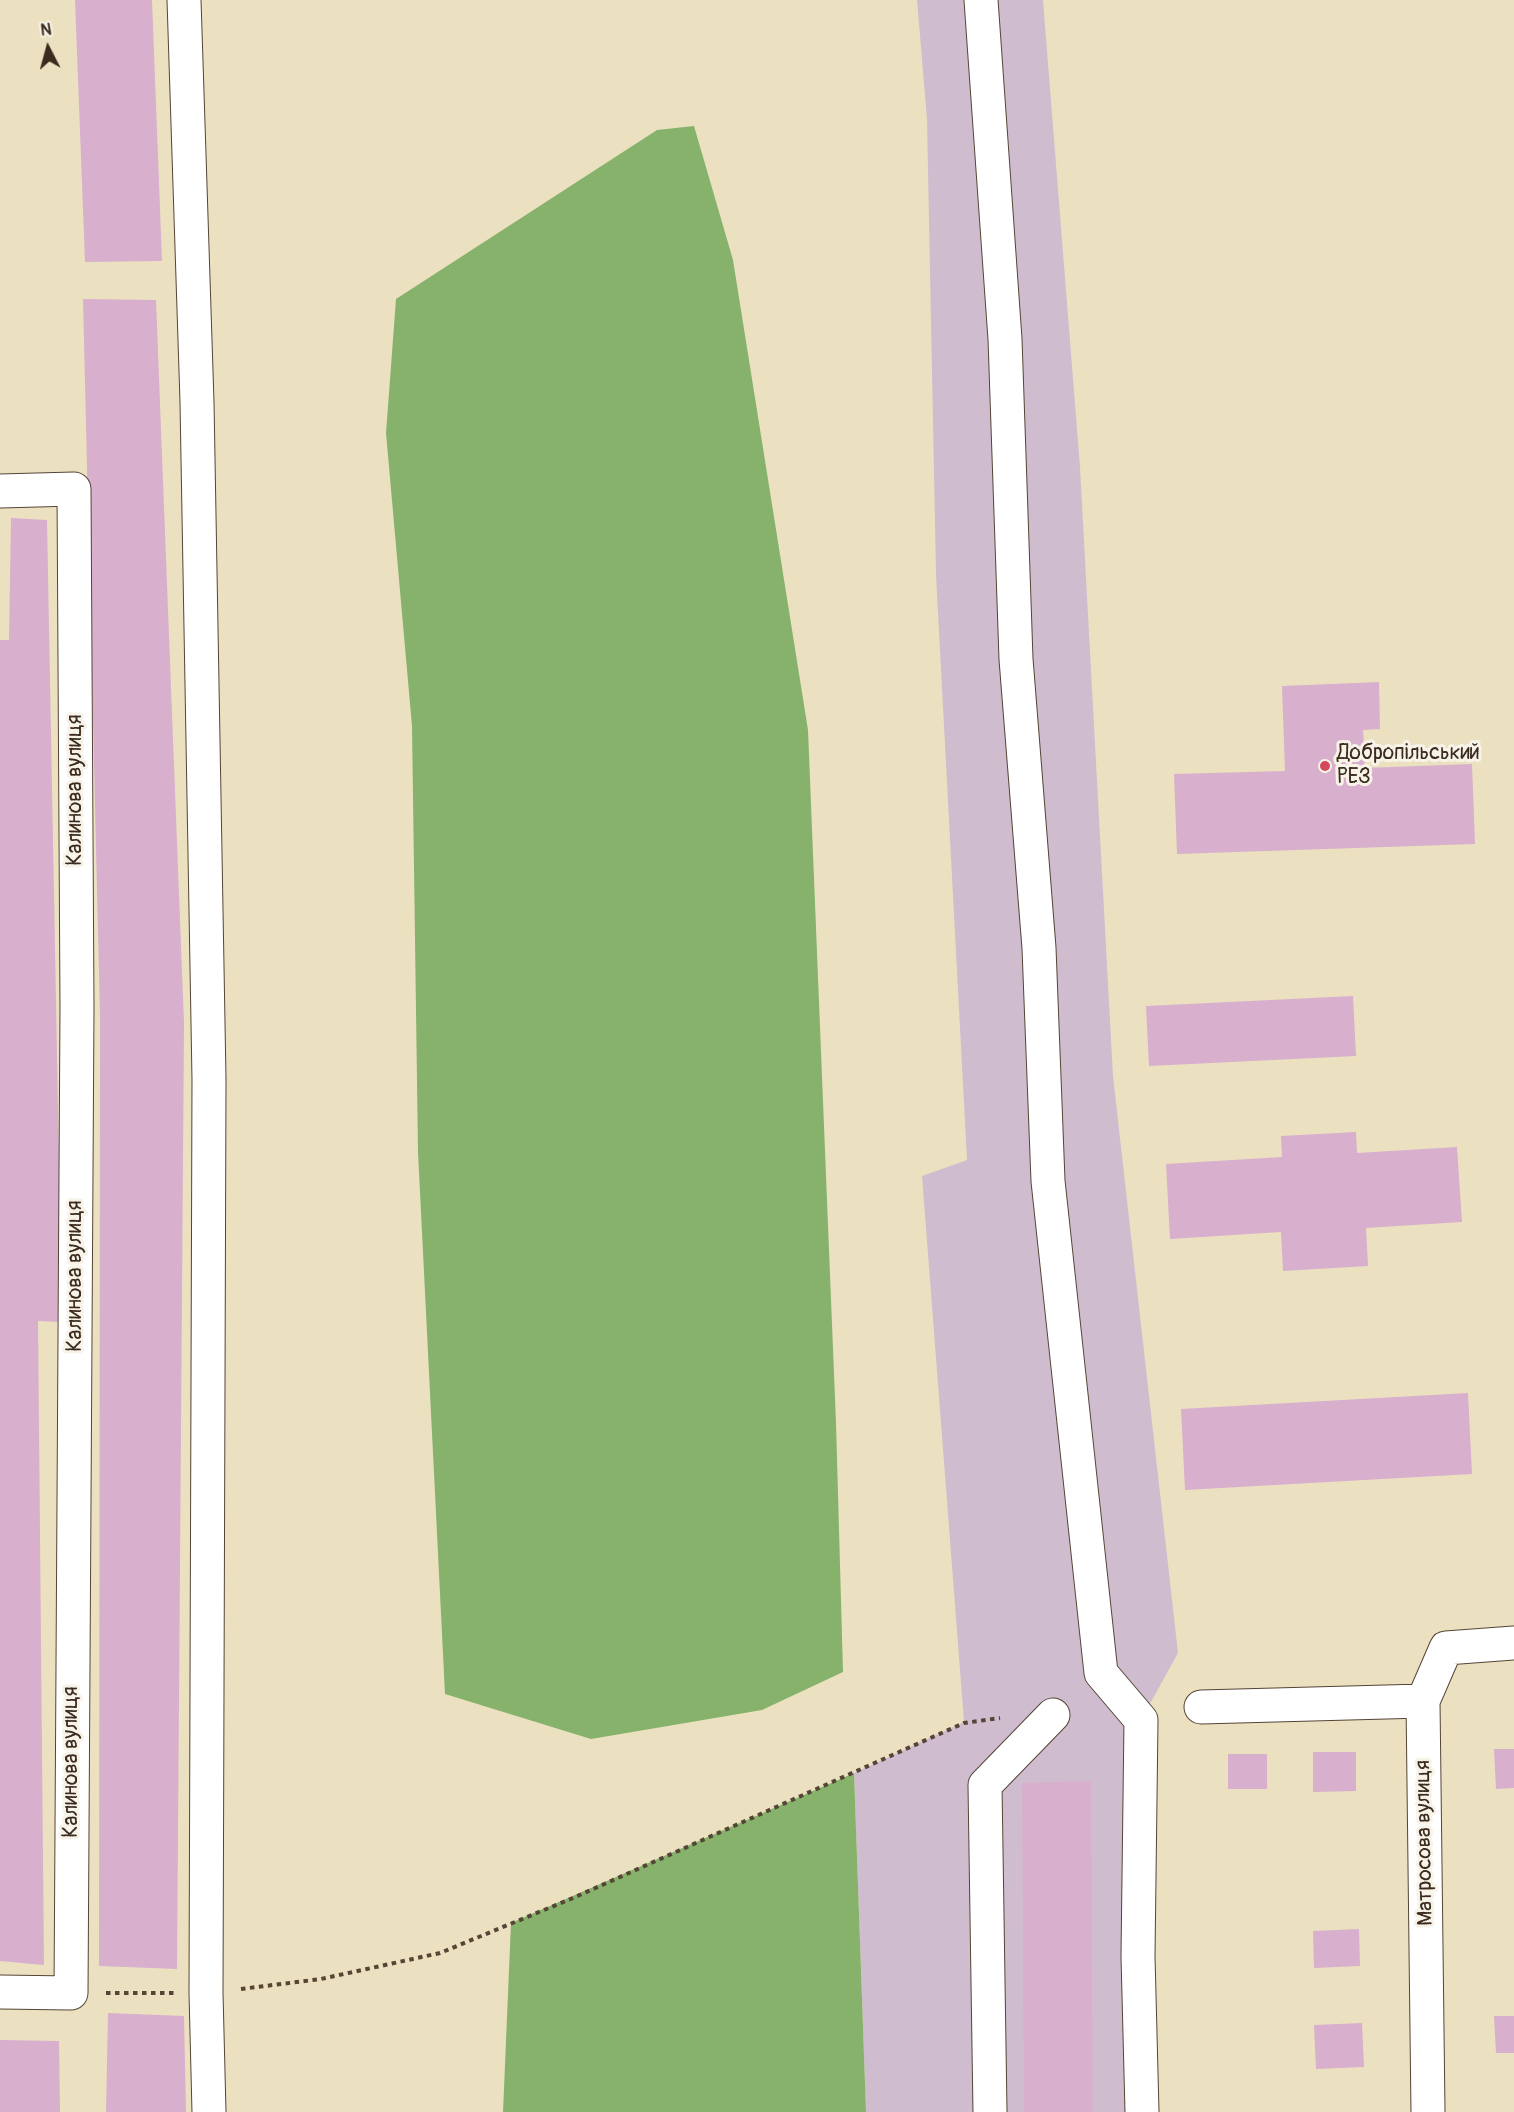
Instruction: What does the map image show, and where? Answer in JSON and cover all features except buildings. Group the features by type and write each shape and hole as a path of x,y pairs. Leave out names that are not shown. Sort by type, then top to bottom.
{"street":[{"path":"184,0 197,413 209,1079 206,1993 208,2112"},
{"path":"981,0 1005,339 1016,659 1039,948 1048,1181 1101,1673 1142,1720 1138,1956 1142,2112"},
{"name":"Калинова вулиця","path":"0,491 74,489 77,1006 71,1993"},
{"name":"Матросова вулиця","path":"1428,2112 1423,1701 1446,1648 1514,1643"},
{"path":"1201,1707 1423,1701"},
{"path":"990,2112 985,1785 1053,1715"},
{"path":"0,1992 71,1993"}],"path":[{"path":"71,1993 206,1993 321,1979 440,1953 573,1898 964,1723 1037,1714 1053,1715"}],"shaded area":[{"path":"917,0 1043,0 1080,467 1113,1076 1178,1653 1141,1720 1139,2112 866,2112 854,1773 964,1722 922,1176 967,1160 936,575 927,119"}],"green space":[{"path":"694,126 733,260 808,730 836,1423 843,1672 762,1710 591,1739 445,1694 418,1152 412,726 386,433 396,299 657,130"},
{"path":"854,1773 866,2112 503,2112 511,1923"}],"place":[{"name":"Добропільський РЕЗ","path":"1325,766"}]}
